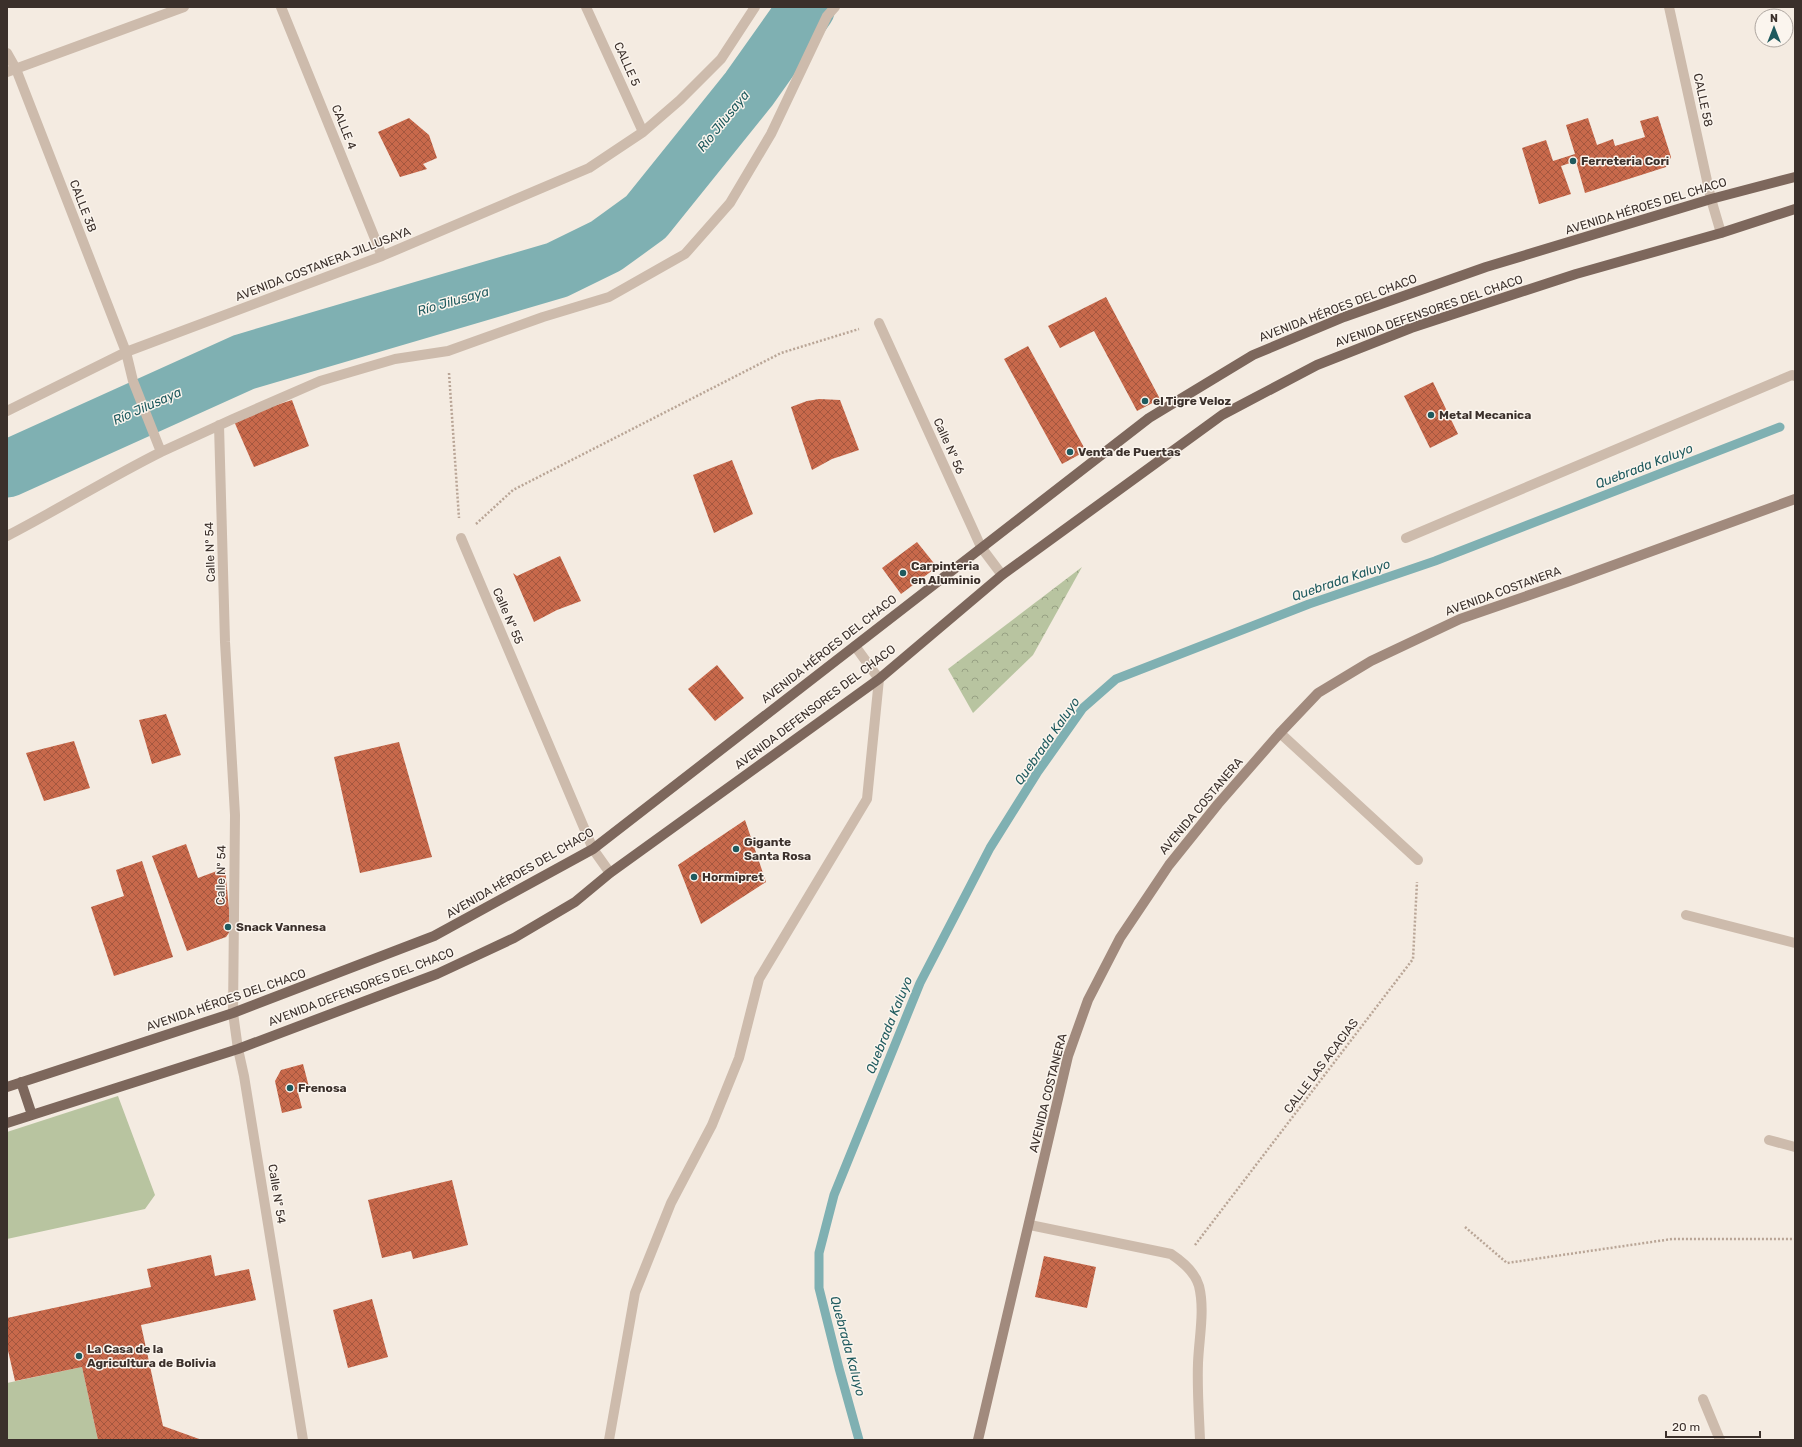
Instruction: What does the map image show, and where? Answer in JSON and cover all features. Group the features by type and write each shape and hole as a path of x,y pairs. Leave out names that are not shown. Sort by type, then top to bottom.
{"main road":[{"name":"AVENIDA HÉROES DEL CHACO","path":"7,1087 233,1013 434,936 593,849 1149,418 1253,355 1344,317 1486,267 1711,199 1795,177"},
{"name":"AVENIDA DEFENSORES DEL CHACO","path":"7,1123 238,1049 437,974 514,938 575,902 610,873 879,679 1002,575 1222,415 1317,365 1411,328 1576,274 1721,233 1795,209"},
{"name":"AVENIDA COSTANERA","path":"978,1440 1030,1225 1068,1056 1092,993 1120,938 1169,865 1218,804 1280,733 1318,693 1371,661 1460,619 1570,581 1795,499"},
{"path":"21,1082 32,1115"}],"street":[{"path":"12,71 184,7"},
{"name":"CALLE 4","path":"281,7 382,256"},
{"name":"CALLE 5","path":"586,7 643,132"},
{"name":"AVENIDA COSTANERA JILLUSAYA","path":"7,411 126,352 382,256 589,168 643,132 680,100 721,59 755,7"},
{"path":"7,536 89,492 122,471 219,425 320,381 396,359 448,351 543,317 609,297 686,254 730,203 771,134 827,16 835,7"},
{"name":"CALLE 58","path":"1669,7 1711,199 1721,233"},
{"name":"CALLE 3B","path":"7,53 12,71 126,352 133,381 161,452"},
{"name":"Calle Nº 56","path":"879,323 981,547 1002,575"},
{"path":"1406,538 1792,375 1795,376"},
{"name":"Calle Nº 54","path":"219,425 225,642 235,815 233,1013 238,1049 246,1084 303,1440"},
{"name":"Calle Nº 55","path":"461,538 593,849 610,873"},
{"path":"609,1440 635,1294 671,1203 712,1125 739,1058 760,979 867,799 879,679 855,646"},
{"path":"1280,733 1418,860"},
{"path":"1686,915 1795,943"},
{"path":"1769,1140 1795,1147"},
{"path":"1030,1225 1171,1254 1183,1262 1192,1273 1198,1285 1201,1298 1198,1363 1200,1440"},
{"path":"1703,1399 1720,1440"}],"path":[{"path":"461,538 513,490 781,354 879,323"},
{"path":"448,351 461,538"},
{"name":"CALLE LAS ACACIAS","path":"1183,1262 1413,959 1418,860"},
{"path":"1465,1227 1507,1263 1672,1239 1795,1239"}],"green space":[{"path":"1082,567 1033,655 973,713 948,669"},
{"path":"118,1096 155,1195 145,1209 7,1239 7,1132"},
{"path":"82,1367 98,1440 7,1440 7,1383"}],"building":[{"name":"Ferreteria Cori","path":"1658,116 1671,157 1666,167 1585,193 1576,161 1561,166 1571,194 1539,204 1522,148 1546,140 1553,161 1575,154 1566,125 1588,118 1597,145 1613,139 1615,146 1645,137 1640,121"},
{"path":"409,118 429,135 437,158 423,164 427,169 400,177 378,132"},
{"path":"1106,297 1160,399 1137,411 1094,331 1060,348 1048,326"},
{"path":"1028,346 1086,451 1062,464 1004,359"},
{"name":"Metal Mecanica","path":"1433,382 1458,434 1430,448 1404,396"},
{"path":"819,399 840,400 859,450 832,459 812,470 791,407 807,401"},
{"path":"292,400 309,446 254,467 233,419"},
{"path":"732,460 753,514 714,533 693,475"},
{"name":"Carpinteria en Aluminio","path":"917,542 937,567 901,594 882,568"},
{"path":"560,556 581,601 557,610 534,622 513,573 517,576"},
{"path":"717,665 744,698 715,721 688,689"},
{"path":"166,714 181,755 152,764 139,720"},
{"path":"74,741 90,788 44,801 26,753"},
{"path":"399,742 432,857 360,873 334,757"},
{"path":"745,820 766,882 701,924 678,865"},
{"path":"186,844 198,878 225,868 231,930 226,937 187,951 152,856"},
{"path":"142,861 173,957 114,976 91,907 124,896 116,870"},
{"name":"Frenosa","path":"303,1064 309,1087 297,1089 302,1108 282,1113 275,1081 281,1070"},
{"path":"452,1180 468,1245 413,1259 411,1251 382,1258 368,1200"},
{"name":"La Casa de la Agricultura de Bolivia","path":"211,1255 215,1276 249,1269 256,1300 141,1325 163,1426 202,1440 98,1440 82,1367 15,1381 7,1346 7,1318 151,1287 147,1269"},
{"path":"1044,1256 1096,1267 1087,1308 1035,1297"},
{"path":"372,1299 388,1357 348,1368 333,1310"}],"waterway":[{"name":"Río Jilusaya","path":"7,469 244,362 557,270 606,246 646,217 749,89 807,7"},
{"name":"Quebrada Kaluyo","path":"859,1440 819,1288 819,1253 834,1195 920,983 990,848 1037,773 1083,708 1116,679 1309,604 1435,561 1780,427"}],"place":[{"name":"Ferreteria Cori","path":"1573,161"},
{"name":"el Tigre Veloz","path":"1145,401"},
{"name":"Metal Mecanica","path":"1431,415"},
{"name":"Venta de Puertas","path":"1070,452"},
{"name":"Carpinteria en Aluminio","path":"903,573"},
{"name":"Gigante Santa Rosa","path":"736,849"},
{"name":"Hormipret","path":"694,877"},
{"name":"Snack Vannesa","path":"228,927"},
{"name":"Frenosa","path":"290,1088"},
{"name":"La Casa de la Agricultura de Bolivia","path":"79,1356"}]}
